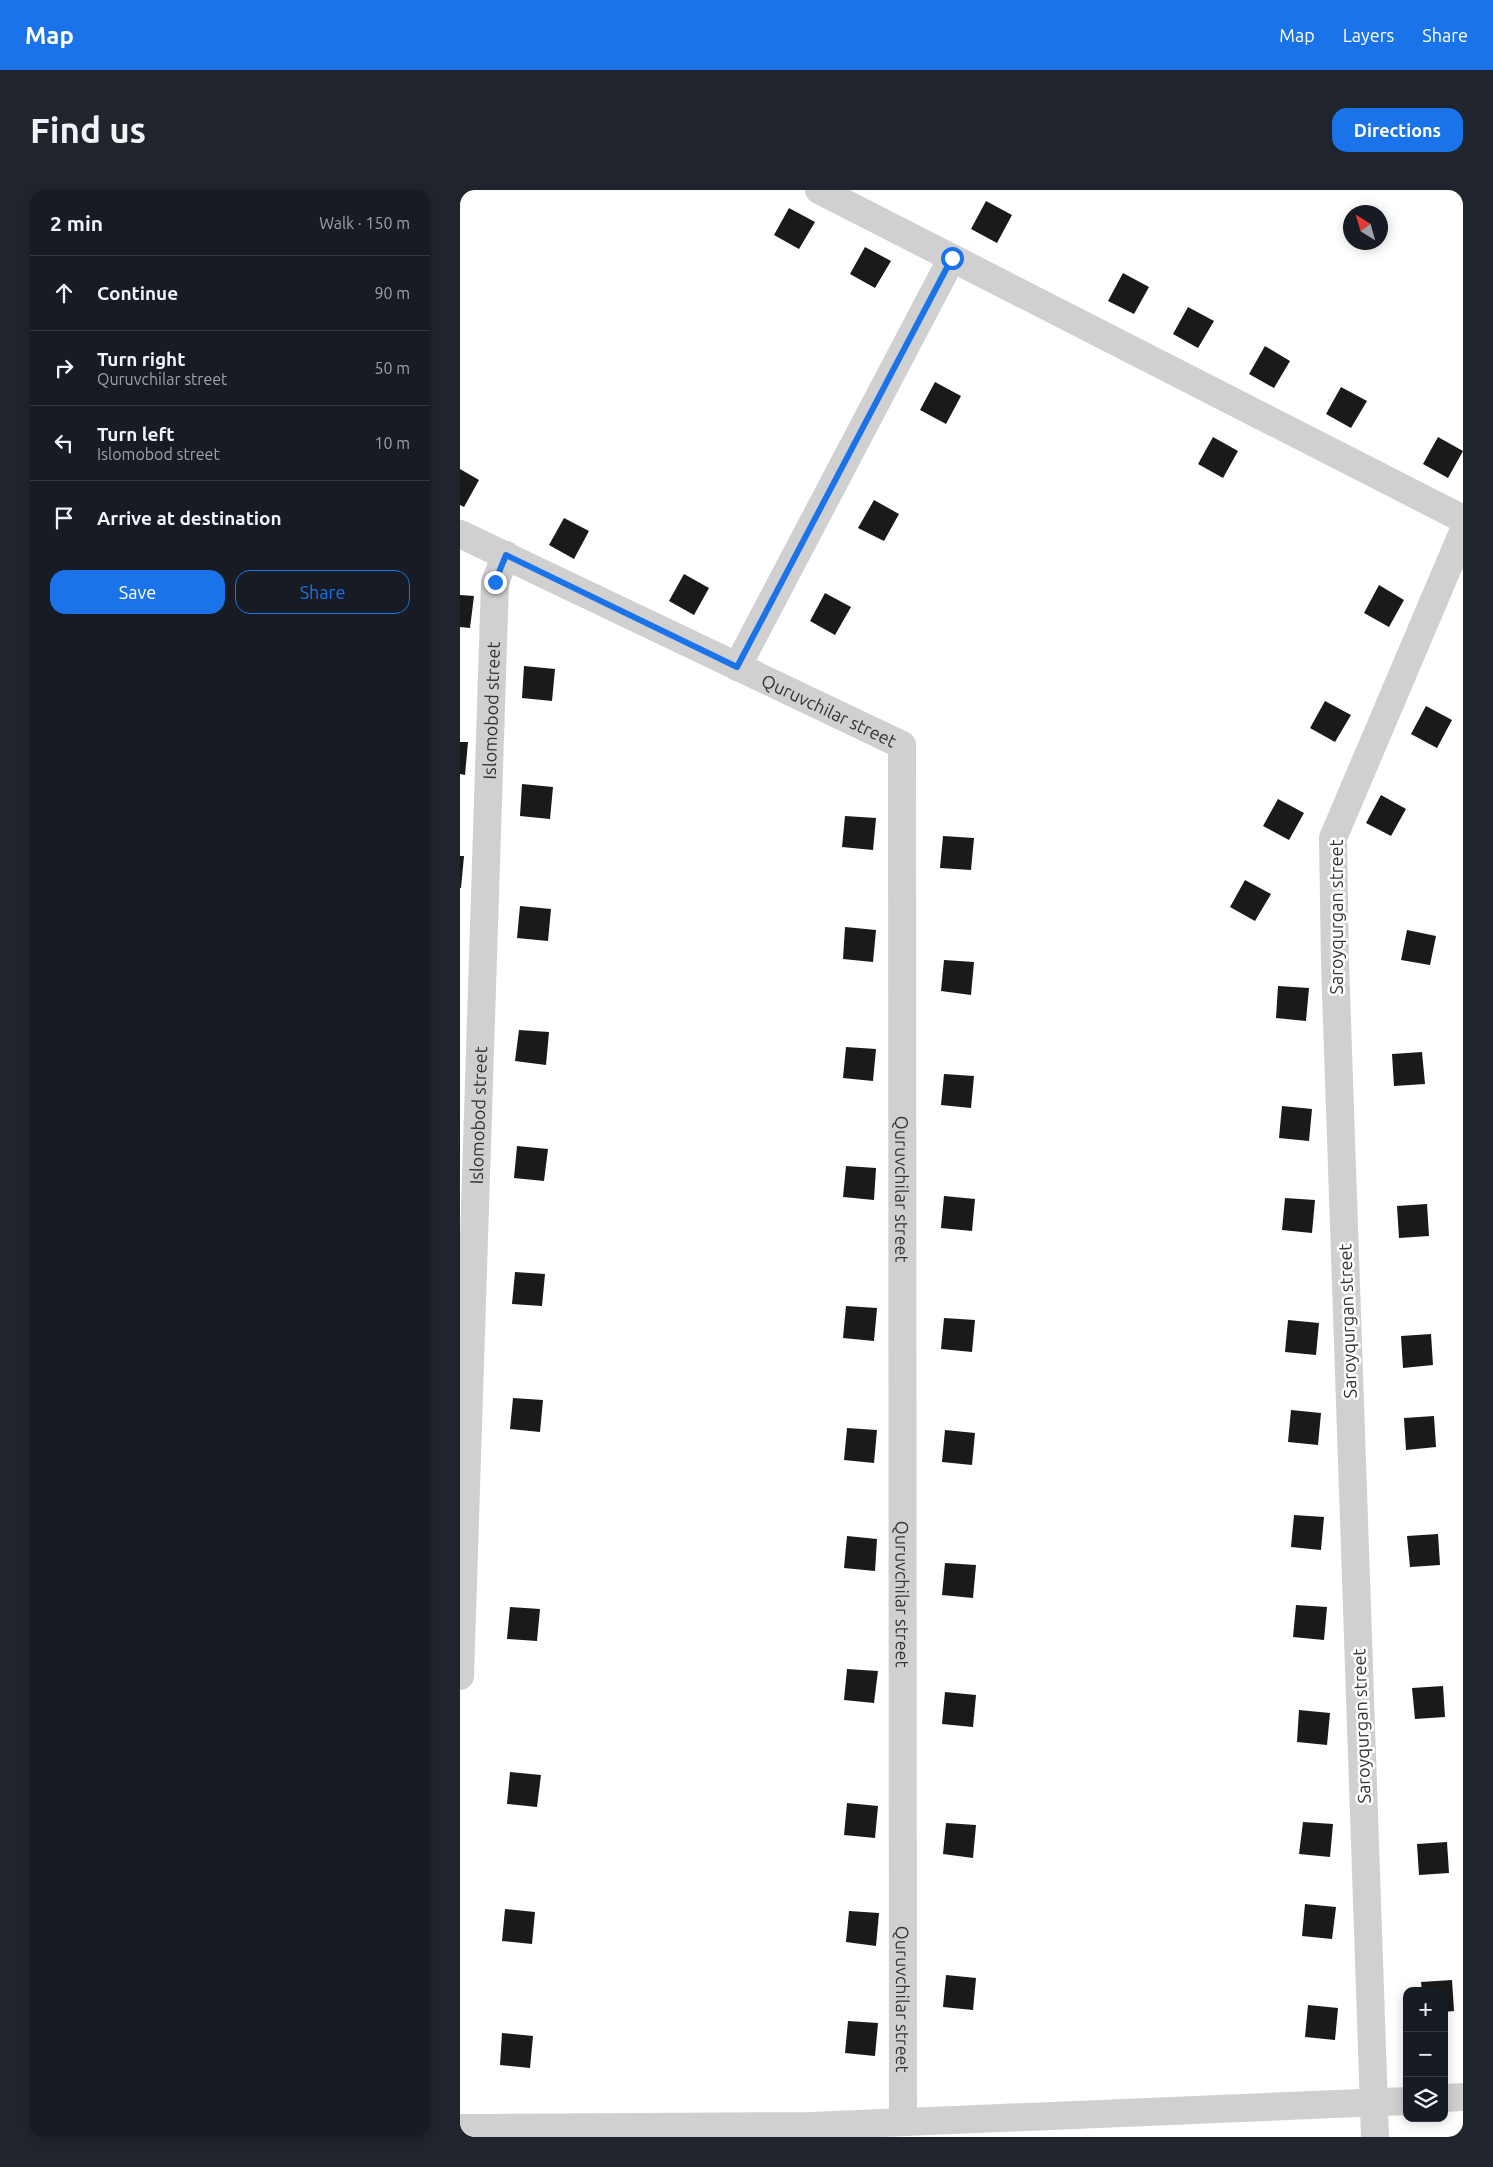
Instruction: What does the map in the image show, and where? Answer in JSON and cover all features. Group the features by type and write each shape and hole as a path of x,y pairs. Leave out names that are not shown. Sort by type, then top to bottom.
{"street":[{"path":"819,190 1463,519"},
{"path":"737,667 952,258"},
{"name":"Saroyqurgan street","path":"1375,2137 1335,982 1333,838 1463,532"},
{"name":"Quruvchilar street","path":"460,534 902,745 903,2122"},
{"name":"Islomobod street","path":"460,1676 495,582 506,555"},
{"path":"1448,2098 1463,2097"},
{"path":"460,2128 811,2132 903,2122 1403,2101"}],"building":[{"path":"986,201 1012,215 997,243 971,229"},
{"path":"789,208 815,222 799,249 774,235"},
{"path":"865,247 891,261 875,288 850,274"},
{"path":"1123,273 1149,287 1134,314 1108,301"},
{"path":"1188,307 1214,321 1198,348 1173,334"},
{"path":"1265,346 1290,361 1274,388 1249,374"},
{"path":"935,382 961,396 946,424 920,410"},
{"path":"1341,387 1367,401 1351,428 1326,414"},
{"path":"1213,437 1238,451 1223,478 1198,464"},
{"path":"1438,437 1463,451 1448,478 1423,464"},
{"path":"460,469 479,480 464,507 460,505"},
{"path":"874,500 899,514 884,541 858,528"},
{"path":"564,518 589,531 574,559 549,545"},
{"path":"684,574 709,588 694,615 669,601"},
{"path":"1379,585 1404,600 1389,627 1364,613"},
{"path":"825,593 851,607 835,635 810,621"},
{"path":"460,595 474,596 470,628 460,627"},
{"path":"524,666 555,669 552,701 522,698"},
{"path":"1325,701 1351,715 1335,742 1310,728"},
{"path":"1426,706 1452,720 1437,748 1411,734"},
{"path":"460,742 468,742 465,775 460,774"},
{"path":"522,784 553,787 550,819 520,816"},
{"path":"1381,795 1406,809 1391,836 1366,823"},
{"path":"1278,799 1304,813 1289,840 1263,826"},
{"path":"845,816 876,818 873,850 842,847"},
{"path":"943,836 974,838 971,870 940,868"},
{"path":"460,856 464,856 461,888 460,888"},
{"path":"1245,880 1271,894 1255,921 1230,907"},
{"path":"520,906 551,909 548,941 517,938"},
{"path":"845,927 876,930 873,962 843,959"},
{"path":"1407,930 1436,936 1430,965 1401,960"},
{"path":"944,960 974,962 971,995 941,991"},
{"path":"1278,986 1309,988 1306,1021 1276,1018"},
{"path":"519,1030 549,1032 546,1065 515,1061"},
{"path":"846,1047 876,1049 873,1081 843,1078"},
{"path":"1422,1052 1425,1084 1394,1086 1392,1054"},
{"path":"944,1074 974,1076 971,1108 941,1105"},
{"path":"1282,1106 1312,1109 1309,1141 1279,1138"},
{"path":"517,1146 548,1149 544,1181 514,1178"},
{"path":"846,1166 876,1168 874,1200 843,1197"},
{"path":"944,1196 975,1199 972,1231 941,1228"},
{"path":"1285,1198 1315,1200 1312,1233 1282,1230"},
{"path":"1427,1204 1429,1236 1399,1238 1397,1206"},
{"path":"515,1272 545,1274 542,1306 512,1304"},
{"path":"846,1306 877,1308 874,1341 843,1338"},
{"path":"944,1318 975,1320 972,1352 941,1349"},
{"path":"1288,1320 1319,1323 1316,1355 1285,1352"},
{"path":"1431,1334 1433,1365 1403,1368 1401,1336"},
{"path":"513,1398 543,1400 540,1432 510,1429"},
{"path":"1291,1410 1321,1413 1318,1445 1288,1442"},
{"path":"1434,1416 1436,1447 1406,1450 1404,1418"},
{"path":"847,1428 877,1430 874,1463 844,1460"},
{"path":"945,1430 975,1433 972,1465 942,1462"},
{"path":"1294,1515 1324,1517 1321,1550 1291,1547"},
{"path":"1438,1534 1440,1565 1410,1567 1407,1536"},
{"path":"847,1536 877,1539 875,1571 844,1568"},
{"path":"945,1563 976,1565 973,1598 942,1595"},
{"path":"1296,1605 1327,1607 1324,1640 1293,1637"},
{"path":"510,1607 540,1609 537,1641 507,1639"},
{"path":"847,1669 878,1671 874,1703 844,1700"},
{"path":"1443,1686 1445,1717 1415,1719 1412,1688"},
{"path":"945,1692 976,1695 973,1727 942,1724"},
{"path":"1299,1710 1330,1713 1327,1745 1297,1742"},
{"path":"510,1772 541,1775 537,1807 507,1804"},
{"path":"847,1803 878,1806 875,1838 844,1835"},
{"path":"1303,1822 1333,1824 1330,1857 1299,1854"},
{"path":"946,1823 976,1825 973,1858 943,1854"},
{"path":"1447,1842 1449,1873 1419,1875 1417,1844"},
{"path":"1305,1904 1336,1907 1332,1939 1302,1936"},
{"path":"505,1909 535,1912 532,1944 502,1941"},
{"path":"849,1911 879,1913 876,1946 846,1942"},
{"path":"946,1975 976,1978 973,2010 943,2007"},
{"path":"1452,1980 1454,2011 1448,2012 1448,1987 1422,1987 1421,1982"},
{"path":"1308,2005 1338,2008 1335,2040 1305,2037"},
{"path":"848,2021 878,2023 875,2056 845,2053"},
{"path":"502,2033 533,2036 530,2068 500,2065"}],"route":[{"path":"495,582 506,555 737,667 952,258"}]}
